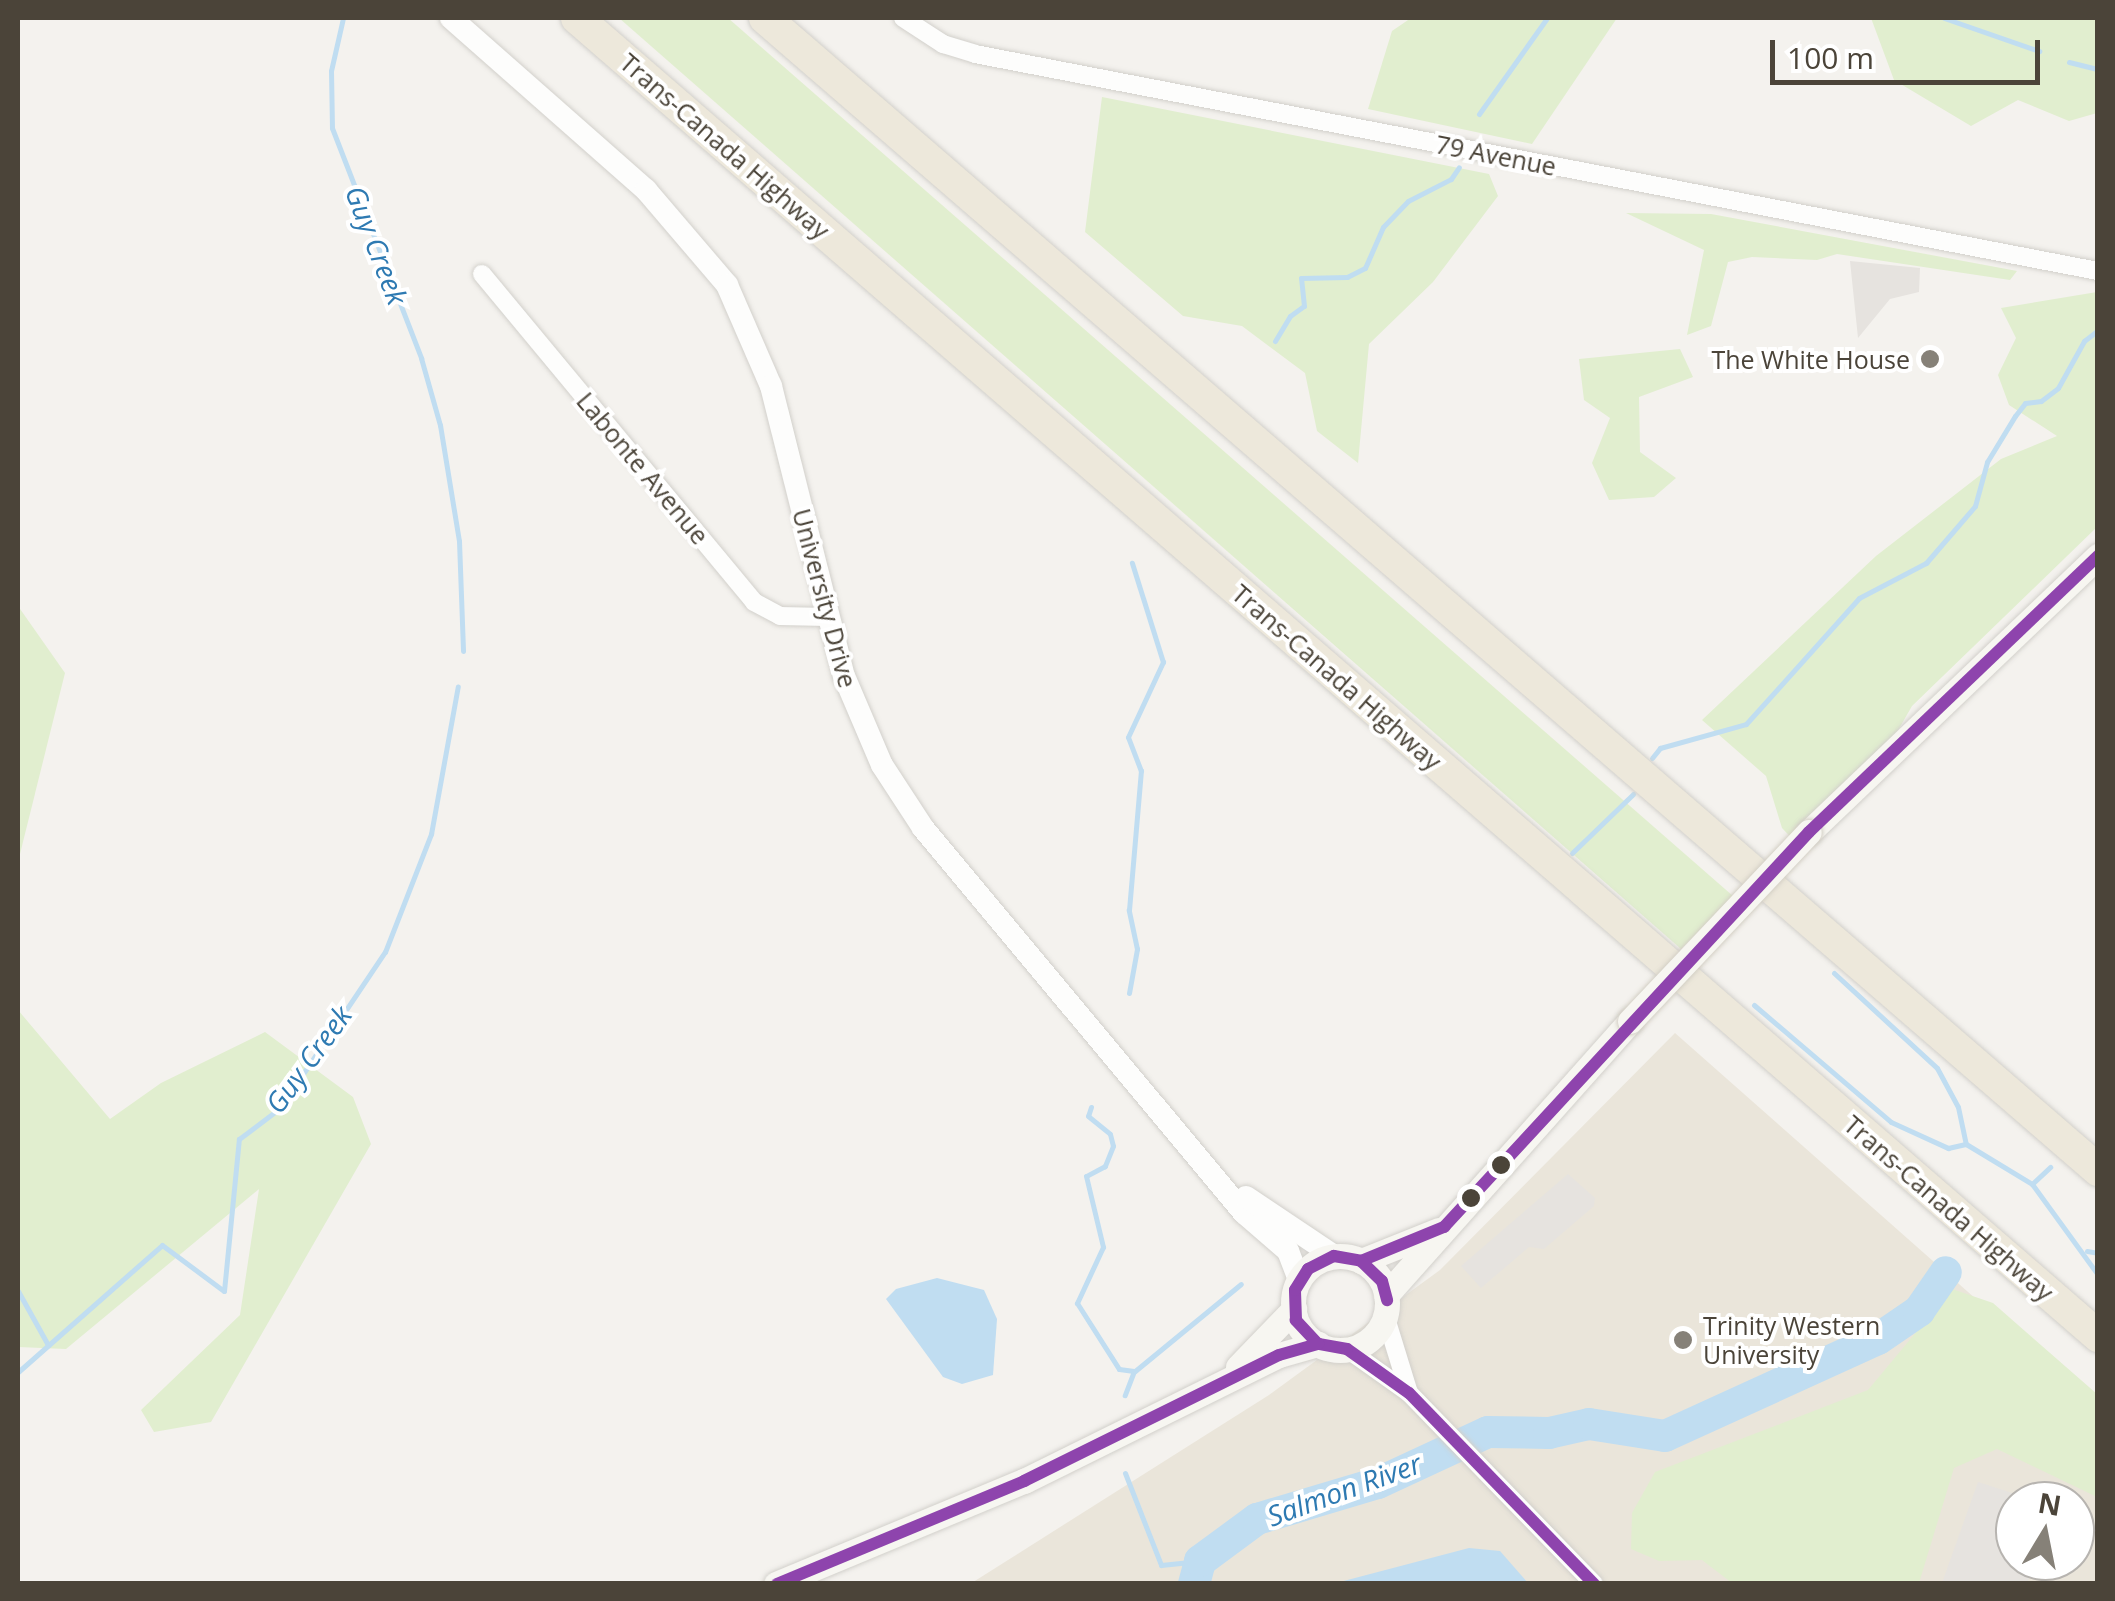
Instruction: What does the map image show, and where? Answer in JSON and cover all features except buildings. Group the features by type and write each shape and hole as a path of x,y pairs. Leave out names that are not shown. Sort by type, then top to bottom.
{"highway":[{"name":"Trans-Canada Highway","path":"577,18 2098,1336"},
{"path":"765,18 2098,1170"}],"main road":[{"path":"776,1584 1024,1481 1228,1378 1318,1344 1347,1349 1372,1338 1386,1305 1444,1227 1630,1021 1809,832 2098,556"},
{"path":"1318,1344 1302,1330 1294,1309 1299,1280 1334,1256 1361,1261 1444,1227"},
{"path":"1361,1261 1386,1305"},
{"path":"1228,1378 1294,1309"}],"street":[{"name":"University Drive","path":"451,18 646,190 727,285 770,386 827,617 867,733 923,828 1244,1213 1288,1251 1299,1280"},
{"name":"79 Avenue","path":"902,18 943,44 975,54 2098,271"},
{"name":"Labonte Avenue","path":"482,274 754,602 780,616 827,617"},
{"name":"University Drive","path":"1222,1182 1334,1256"},
{"path":"1386,1305 1412,1396"},
{"path":"1347,1349 1412,1396 1593,1583 1614,1584"}],"shaded area":[{"path":"1850,261 1920,268 1919,292 1890,299 1858,338"},
{"name":"Trinity Western University","path":"1675,1033 2097,1406 2097,1583 970,1584 1269,1395 1440,1270"},
{"path":"1568,1174 1595,1198 1594,1206 1544,1249 1529,1247 1481,1288 1461,1266"},
{"path":"1978,1482 1995,1487 1995,1581 2027,1583 1942,1583"}],"green space":[{"path":"619,18 728,18 1733,896 1681,949"},
{"path":"1411,18 1617,18 1532,144 1368,109 1392,31"},
{"path":"1871,18 2097,18 2097,113 2069,121 2018,100 1971,126 1894,80"},
{"path":"1102,97 1489,174 1498,196 1433,282 1369,344 1358,463 1317,431 1305,373 1242,326 1183,316 1085,232"},
{"path":"1626,213 1711,214 2017,271 2010,280 1837,254 1817,260 1752,257 1728,262 1711,326 1687,335 1704,250"},
{"path":"2097,292 2097,527 1912,706 1889,746 1798,845 1782,828 1766,776 1702,720 1876,556 2001,459 2057,436 2009,405 1998,375 2016,338 2001,308"},
{"path":"1680,349 1693,377 1639,397 1640,452 1676,478 1654,497 1609,500 1592,463 1610,418 1584,400 1579,359"},
{"path":"18,606 65,673 18,862"},
{"path":"18,1010 110,1119 161,1083 265,1032 353,1097 371,1144 211,1422 154,1432 141,1410 240,1315 259,1189 66,1349 18,1347"},
{"path":"1952,1289 1993,1303 2097,1394 2097,1497 2095,1481 2064,1481 1997,1449 1954,1468 1919,1583 1732,1583 1702,1560 1659,1561 1631,1549 1632,1513 1655,1472 1868,1390"}],"water":[{"path":"937,1278 984,1290 997,1319 993,1375 962,1384 943,1377 886,1299 896,1289"},
{"path":"1469,1548 1500,1551 1528,1583 1336,1583"}],"waterway":[{"name":"Guy Creek","path":"343,18 331,71 332,128 421,358 440,425 459,541 463,651"},
{"path":"1479,114 1547,18"},
{"path":"1944,18 2039,51"},
{"path":"2069,62 2098,69"},
{"path":"1275,341 1290,316 1304,306 1301,278 1347,277 1365,268 1383,227 1408,201 1451,179 1459,167"},
{"path":"1652,758 1660,748 1746,724 1859,598 1926,563 1975,506 1987,462 2015,416 2025,403 2041,401 2058,388 2084,341 2098,330"},
{"path":"1129,993 1137,949 1129,910 1141,771 1128,737 1163,662 1132,563"},
{"name":"Guy Creek","path":"18,1372 162,1245 224,1291 239,1139 280,1108 385,952 431,834 458,686"},
{"path":"1572,853 1633,794"},
{"path":"1834,973 1937,1068 1958,1107 1966,1144"},
{"path":"1754,1005 1891,1122 1948,1148 1966,1144 2032,1184 2098,1275"},
{"path":"1091,1107 1088,1116 1110,1134 1113,1146 1105,1166 1086,1176 1103,1247 1077,1303 1119,1369 1134,1371 1125,1395"},
{"path":"2032,1184 2050,1167"},
{"path":"2087,1251 2098,1253"},
{"name":"Salmon River","path":"1194,1584 1200,1561 1257,1519 1378,1483 1488,1432 1549,1433 1589,1424 1665,1436 1878,1339 1919,1311 1946,1272"},
{"path":"1135,1371 1241,1284"},
{"path":"18,1291 48,1345"},
{"path":"1125,1473 1161,1565 1200,1561"}],"transit line":[{"path":"1361,1261 1444,1227 1809,832 2098,556"},
{"path":"1347,1349 1318,1344 1296,1320 1295,1290 1308,1269 1334,1256 1361,1261 1382,1281 1387,1300"},
{"path":"777,1584 1024,1481 1279,1355 1318,1344"},
{"path":"1347,1349 1409,1393 1594,1584"}],"place":[{"name":"The White House","path":"1930,359"},
{"name":"Trinity Western University","path":"1683,1340"}]}
